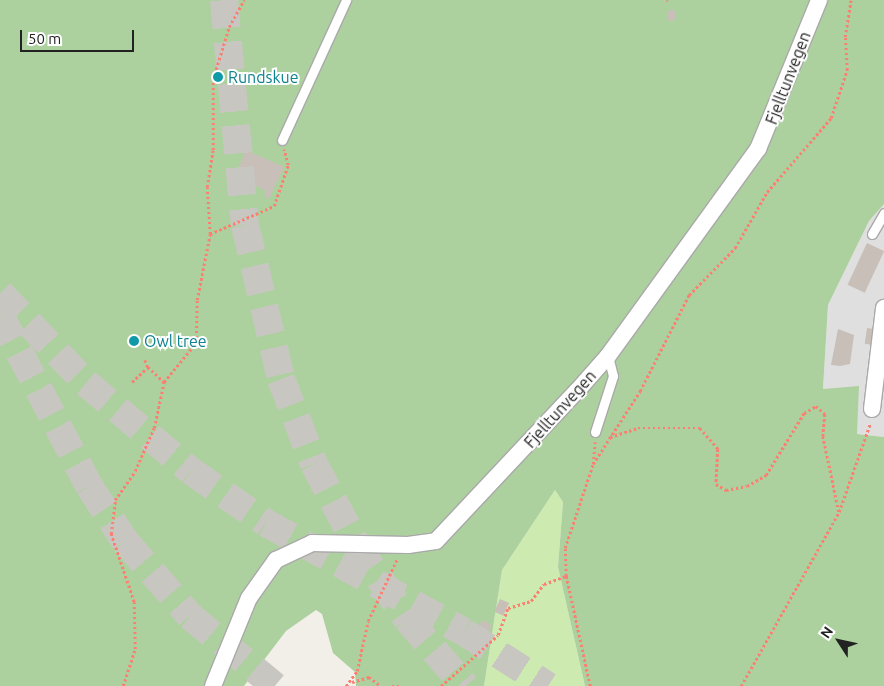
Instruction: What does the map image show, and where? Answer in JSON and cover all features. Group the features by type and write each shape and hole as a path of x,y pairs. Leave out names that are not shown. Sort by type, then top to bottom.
{"street":[{"name":"Fjelltunvegen","path":"213,686 249,598 276,560 312,542 429,543 446,533 608,356 765,137 818,0"},
{"path":"872,410 884,308"}],"lane":[{"path":"282,140 346,0"},
{"path":"872,234 884,213"},
{"path":"595,432 613,376 608,356"}],"path":[{"path":"122,686 135,649 134,602 111,534 115,500 135,471 154,428 164,382 196,343 197,300 210,234 207,187 213,150 213,79 229,27 244,0"},
{"path":"590,686 566,576 572,520 593,464 640,391 689,295 735,248 767,192 831,118 847,70 845,37 852,0"},
{"path":"210,234 274,206 288,165 282,140"},
{"path":"145,360 148,367 164,382"},
{"path":"132,382 148,367"},
{"path":"610,437 638,428 700,428 718,449 716,484 726,490 747,486 766,475 804,413 816,406 824,414 823,436 839,512"},
{"path":"741,686 839,512 872,410"},
{"path":"593,464 595,432"},
{"path":"352,682 368,621 404,544"},
{"path":"441,686 498,635 511,606 526,602 549,580 566,576"},
{"path":"346,686 352,682 369,677 381,686"},
{"path":"392,686 400,686"}],"shaded area":[{"path":"884,204 884,437 857,434 823,389 828,305 869,221"}],"green space":[{"path":"0,0 884,0 884,204 869,221 828,305 823,389 859,386 857,434 884,437 884,686 585,686 558,567 563,502 555,490 502,570 484,686 356,686 355,672 333,653 322,614 316,610 286,631 244,686 0,686"},
{"path":"555,490 563,502 558,567 585,686 484,686 502,570"}],"building":[{"path":"675,10 676,20 668,21 667,11"},
{"path":"246,150 284,167 269,199 264,196 266,191 235,176"},
{"path":"867,243 884,252 865,293 848,285"},
{"path":"867,328 874,329 872,345 865,344"},
{"path":"838,329 854,335 850,364 840,366 831,365"},
{"path":"500,599 509,603 503,616 494,612"},
{"path":"482,620 492,625 485,639 475,634"}],"tunnel":[{"path":"224,0 245,225 281,379 314,464 356,544 407,619 465,686"},
{"path":"0,293 86,383 191,471 266,523 464,632 548,686"},
{"path":"0,315 89,486 125,541 190,616 275,686"}],"place":[{"name":"Rundskue","path":"218,77"},
{"name":"Owl tree","path":"134,341"}]}
